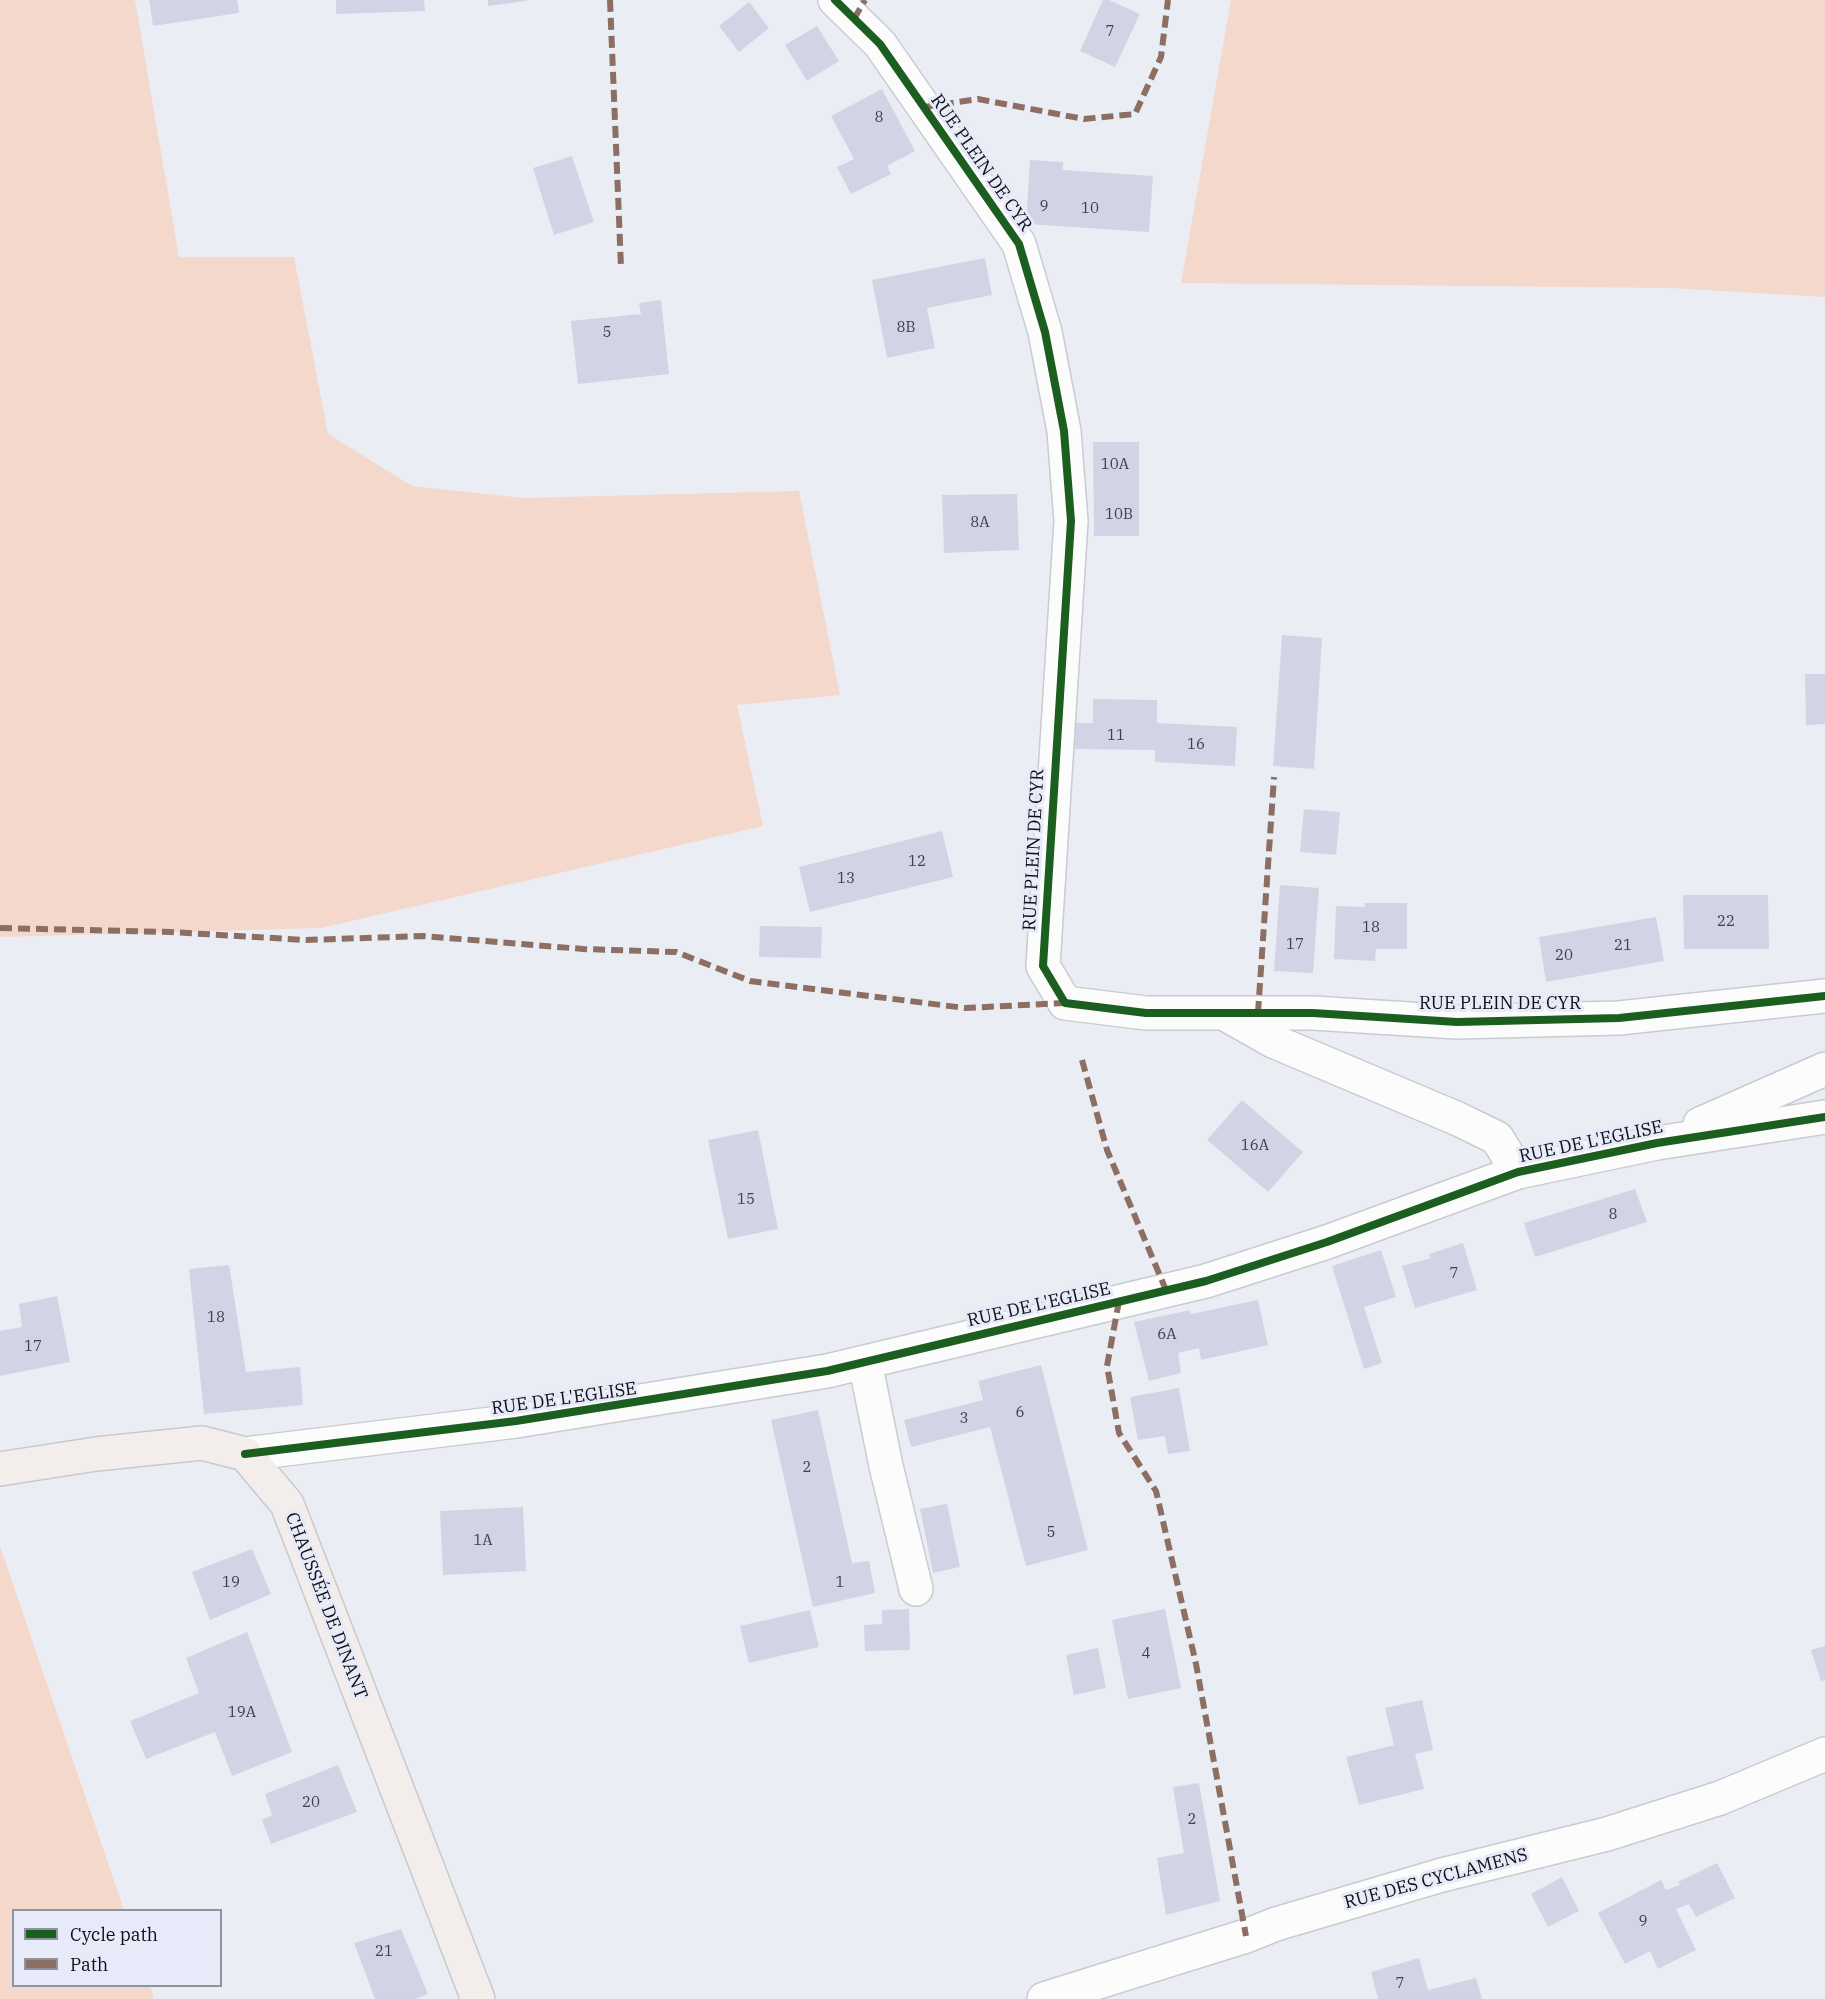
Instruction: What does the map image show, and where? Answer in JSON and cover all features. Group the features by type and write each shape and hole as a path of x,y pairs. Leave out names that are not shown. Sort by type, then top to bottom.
{"main road":[{"path":"0,1469 202,1443 245,1455"},
{"name":"CHAUSSÉE DE DINANT","path":"245,1455 287,1504 478,1999"}],"street":[{"name":"RUE PLEIN DE CYR","path":"835,0 880,44 1019,244 1045,332 1064,431 1071,521 1043,966 1065,1003 1146,1013 1313,1013 1457,1022 1619,1018 1825,996"},
{"path":"1225,1013 1274,1041 1458,1119 1497,1138 1518,1172"},
{"name":"RUE DE L'EGLISE","path":"1657,1143 1825,1069"},
{"name":"RUE DE L'EGLISE","path":"245,1455 516,1422 698,1394 865,1362 1206,1281 1327,1242 1518,1172 1657,1143 1825,1117"},
{"path":"865,1362 886,1466 916,1589"},
{"name":"RUE DES CYCLAMENS","path":"1044,1999 1409,1885 1607,1834 1720,1798 1825,1754"}],"shaded area":[{"path":"0,0 135,0 179,257 294,257 328,434 412,486 523,498 799,491 840,695 737,705 763,826 321,928 0,937"},
{"path":"1231,0 1825,0 1825,297 1670,288 1181,283"},
{"path":"0,1546 124,1909 12,1909 12,1987 150,1987 154,1999 0,1999"}],"building":[{"path":"149,0 237,0 239,13 153,26"},
{"path":"336,0 424,0 425,11 336,14"},
{"path":"488,0 526,0 526,1 488,6"},
{"path":"1103,0 1109,0 1140,14 1115,67 1080,51"},
{"path":"749,2 769,28 739,52 719,26"},
{"path":"817,26 839,61 807,81 785,45"},
{"path":"882,89 915,151 887,166 891,174 851,194 837,167 854,159 831,116"},
{"path":"572,156 594,222 554,235 533,168"},
{"path":"1030,160 1063,162 1063,170 1153,176 1149,232 1026,224"},
{"path":"985,258 992,295 927,308 935,348 887,358 872,280"},
{"path":"661,300 669,374 578,384 571,321 641,314 639,303"},
{"path":"1093,442 1139,442 1139,536 1094,536"},
{"path":"1017,494 1019,550 944,553 942,495"},
{"path":"1282,635 1322,638 1314,769 1273,766"},
{"path":"1805,674 1825,674 1825,724 1806,725"},
{"path":"1093,699 1157,700 1157,723 1237,727 1235,766 1155,762 1155,750 1075,749 1076,723 1093,723"},
{"path":"1304,809 1340,812 1336,855 1300,852"},
{"path":"942,831 953,877 810,912 799,867"},
{"path":"1280,885 1319,888 1313,973 1274,971"},
{"path":"1683,895 1768,895 1769,949 1684,949"},
{"path":"1365,903 1407,903 1407,949 1376,949 1375,961 1334,959 1336,906 1365,907"},
{"path":"1656,917 1664,961 1546,982 1539,937"},
{"path":"760,926 822,927 821,958 759,957"},
{"path":"1242,1100 1303,1152 1268,1192 1207,1140"},
{"path":"758,1130 778,1229 728,1239 708,1140"},
{"path":"1635,1189 1647,1222 1535,1257 1524,1223"},
{"path":"1463,1243 1477,1290 1415,1308 1402,1266 1431,1258 1429,1254"},
{"path":"1381,1250 1396,1297 1364,1307 1382,1363 1364,1369 1332,1266"},
{"path":"229,1265 246,1372 300,1367 303,1405 204,1414 189,1269"},
{"path":"57,1296 70,1362 0,1376 0,1331 22,1327 19,1304"},
{"path":"1258,1300 1268,1345 1201,1360 1199,1348 1178,1353 1181,1373 1149,1381 1134,1322 1190,1310 1191,1314"},
{"path":"1041,1365 1088,1550 1026,1566 990,1427 911,1447 904,1420 983,1400 978,1381"},
{"path":"1179,1388 1190,1451 1168,1454 1165,1436 1138,1440 1130,1397"},
{"path":"818,1410 852,1563 869,1561 875,1593 813,1607 771,1420"},
{"path":"947,1504 960,1567 933,1573 920,1509"},
{"path":"523,1507 526,1571 443,1575 440,1511"},
{"path":"252,1549 271,1594 210,1620 192,1572"},
{"path":"909,1609 910,1650 865,1651 864,1625 882,1624 882,1610"},
{"path":"1165,1609 1181,1688 1128,1699 1112,1620"},
{"path":"810,1610 819,1647 749,1663 740,1626"},
{"path":"247,1632 292,1752 232,1776 215,1732 146,1759 130,1721 199,1693 186,1658"},
{"path":"1825,1646 1825,1680 1821,1681 1811,1650"},
{"path":"1098,1648 1106,1688 1074,1695 1066,1655"},
{"path":"1422,1700 1433,1750 1415,1754 1424,1789 1359,1805 1346,1757 1394,1745 1385,1708"},
{"path":"338,1765 357,1812 271,1844 262,1820 272,1815 265,1794"},
{"path":"1199,1783 1220,1901 1166,1915 1157,1858 1184,1853 1173,1787"},
{"path":"1717,1863 1735,1898 1696,1917 1689,1904 1676,1909 1696,1950 1658,1969 1650,1951 1625,1964 1598,1913 1661,1880 1666,1890 1680,1885 1678,1882"},
{"path":"1562,1877 1579,1911 1548,1927 1531,1894"},
{"path":"401,1929 428,1994 415,1999 375,1999 354,1943"},
{"path":"1419,1958 1428,1990 1476,1978 1482,1999 1378,1999 1371,1972"}],"marked path":[{"path":"610,0 621,267"},
{"path":"854,19 865,0"},
{"path":"924,107 978,99 1084,119 1135,114 1161,57 1168,0"},
{"path":"1258,1013 1274,777"},
{"path":"0,928 170,932 306,940 423,936 583,949 676,952 750,981 965,1008 1065,1003"},
{"path":"1082,1060 1107,1150 1166,1290"},
{"path":"1119,1301 1107,1366 1119,1433 1156,1491 1196,1664 1246,1936"}],"cycle path":[{"path":"835,0 880,44 1019,244 1045,332 1064,431 1071,521 1043,966 1065,1003 1146,1013 1313,1013 1457,1022 1619,1018 1825,996"},
{"path":"245,1454 516,1421 827,1371 1206,1281 1327,1242 1518,1172 1657,1143 1825,1117"}]}
